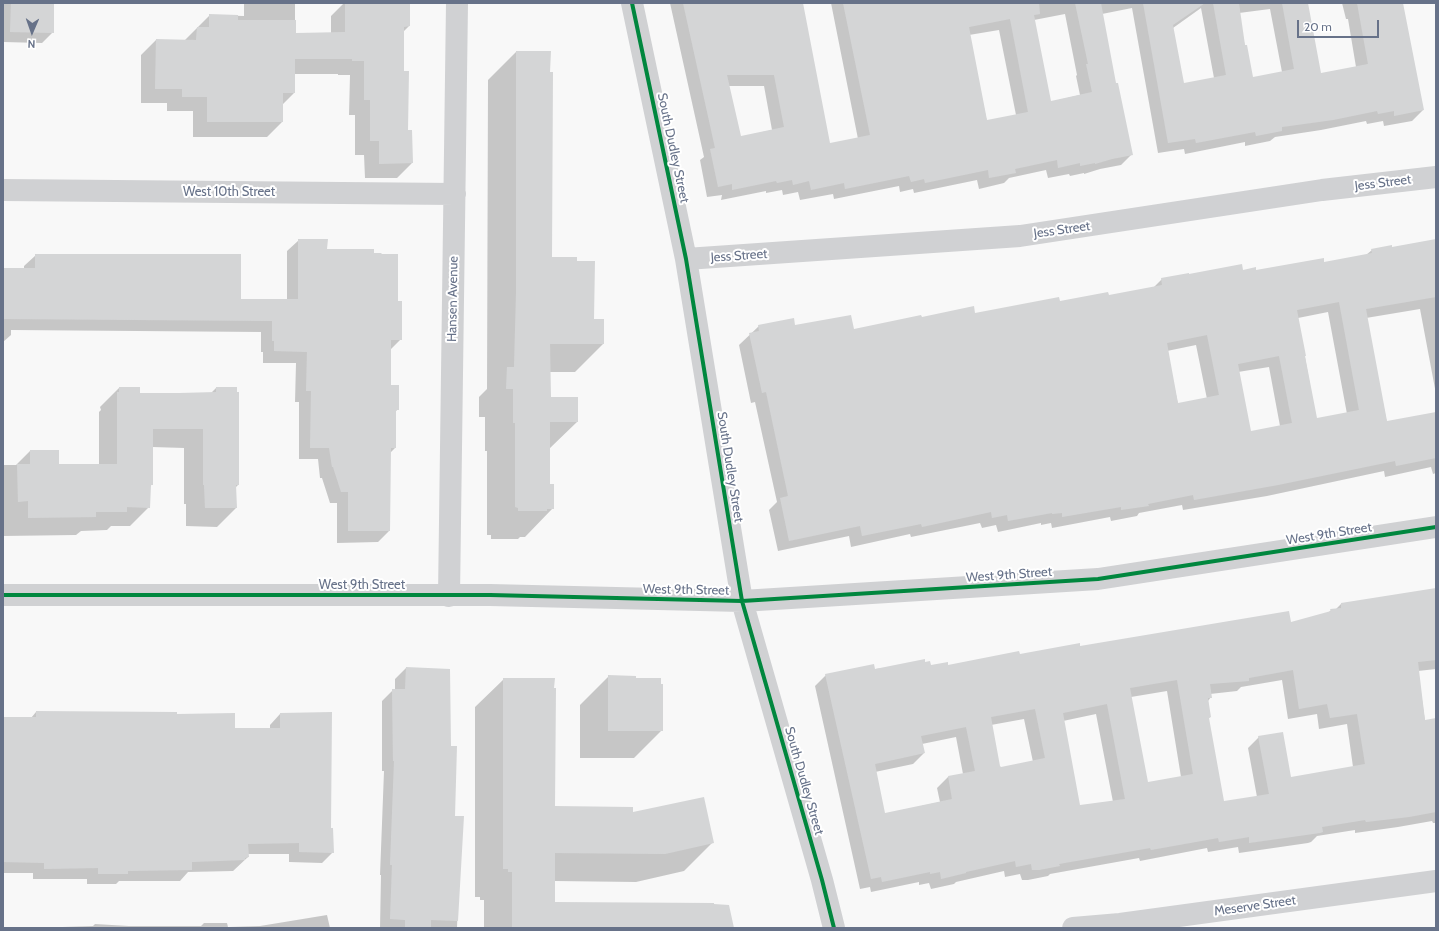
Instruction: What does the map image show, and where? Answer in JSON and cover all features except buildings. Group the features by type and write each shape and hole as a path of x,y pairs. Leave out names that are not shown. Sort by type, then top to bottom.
{"street":[{"name":"Hansen Avenue","path":"449,596 457,3"},
{"name":"South Dudley Street","path":"632,3 686,259 742,601 822,880 834,928"},
{"name":"Jess Street","path":"686,259 1020,236 1322,190 1436,177"},
{"name":"West 10th Street","path":"3,190 455,194"},
{"name":"West 9th Street","path":"3,595 490,595 742,601 1098,579 1436,527"},
{"name":"Meserve Street","path":"1073,928 1120,924 1436,881"}],"cycle path":[{"path":"632,3 686,259 742,601 822,880 834,928"},
{"path":"3,595 490,595 742,601 1098,579 1436,527"}]}
